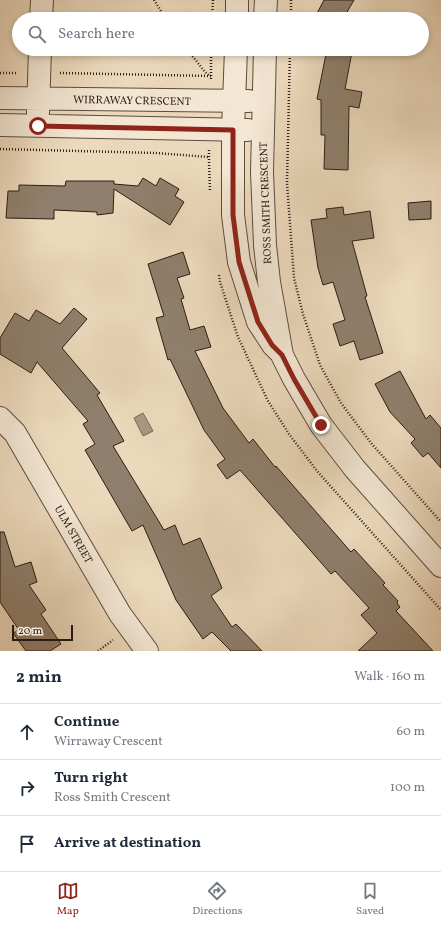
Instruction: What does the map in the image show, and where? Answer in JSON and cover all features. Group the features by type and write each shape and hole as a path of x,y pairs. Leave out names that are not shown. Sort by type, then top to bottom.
{"street":[{"path":"41,12 42,0"},
{"path":"236,12 237,0"},
{"path":"265,12 266,0"},
{"path":"38,126 40,56"},
{"name":"ROSS SMITH CRESCENT","path":"236,56 233,130 233,215 239,262 258,322 272,345 282,355"},
{"name":"ROSS SMITH CRESCENT","path":"265,56 262,172 265,245 269,282 282,355 321,425 355,469 441,566"},
{"name":"WIRRAWAY CRESCENT","path":"0,98 263,102"},
{"path":"0,125 263,130"},
{"name":"ULM STREET","path":"0,418 15,433 120,614 147,651"}],"path":[{"path":"154,0 162,12"},
{"path":"212,12 213,0"},
{"path":"291,0 291,12"},
{"path":"192,56 204,72 211,76"},
{"path":"211,56 211,76"},
{"path":"290,56 287,183 294,278 302,314 320,365 341,403 371,444 441,522"},
{"path":"56,73 211,76"},
{"path":"0,150 156,153 209,157"}],"shaded area":[{"path":"143,413 153,431 143,436 134,418"}],"building":[{"path":"324,0 354,0 347,12 318,12"},
{"path":"326,56 351,56 345,89 362,92 359,108 349,106 348,170 324,169 325,135 321,135 321,100 317,99"},
{"path":"143,178 156,186 160,178 179,189 175,196 184,202 170,225 114,189 113,213 97,215 97,212 54,210 54,219 6,218 8,191 19,191 19,185 65,186 66,181 114,181 114,184 138,186"},
{"path":"431,201 431,219 409,220 408,203"},
{"path":"343,207 344,215 370,211 374,238 352,241 367,296 365,297 383,353 360,360 354,341 340,346 333,324 345,320 333,282 323,285 318,268 311,220 327,218 326,209"},
{"path":"183,252 190,274 177,278 184,298 181,299 190,330 204,326 211,347 195,351 223,408 249,443 253,439 275,467 276,466 351,552 354,549 385,583 383,585 398,601 397,603 400,607 396,611 433,651 358,651 377,633 361,615 369,608 335,571 331,574 240,470 227,479 217,465 225,459 204,430 170,359 168,360 156,318 164,316 148,264"},
{"path":"74,308 87,319 62,348 100,393 97,395 124,441 113,446 164,530 175,525 183,545 200,538 222,588 211,596 232,627 236,624 262,651 231,651 212,632 203,639 176,600 143,525 132,531 85,450 95,444 83,424 88,421 37,362 31,373 0,354 0,338 15,313 29,321 36,310 60,324"},
{"path":"400,371 426,419 430,415 441,428 441,468 428,453 423,457 411,443 415,439 390,412 375,384"},
{"path":"0,532 4,532 15,567 31,562 37,582 29,585 46,610 41,614 61,644 50,651 26,651 13,633 19,630 0,602"}],"route":[{"path":"38,126 233,130 233,215 239,262 258,322 272,345 282,355 321,425"}]}
